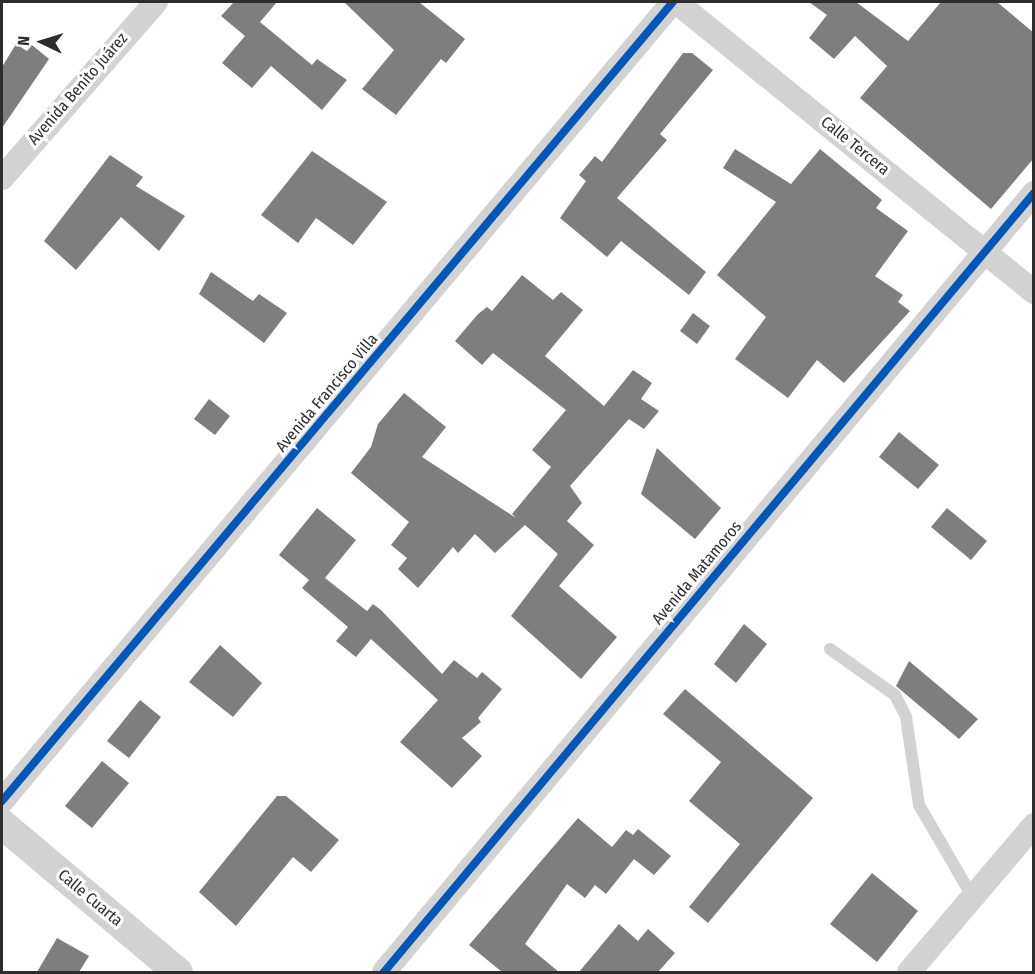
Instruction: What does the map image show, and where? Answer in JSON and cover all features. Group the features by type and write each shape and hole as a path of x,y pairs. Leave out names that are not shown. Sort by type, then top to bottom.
{"street":[{"name":"Avenida Benito Juárez","path":"2,178 156,2"},
{"name":"Calle Tercera","path":"674,2 1034,292"},
{"name":"Avenida Francisco Villa","path":"2,801 674,2"},
{"name":"Avenida Matamoros","path":"384,972 983,249 1034,193"},
{"name":"Calle Cuarta","path":"2,824 178,972"},
{"path":"909,972 1034,825"}],"lane":[{"path":"830,648 895,695 906,717 919,805 972,896"}],"building":[{"path":"234,2 277,2 260,22 312,65 317,59 347,80 322,110 271,66 252,88 222,63 245,36 221,16"},
{"path":"344,2 419,2 465,39 446,63 441,59 396,115 362,89 394,50"},
{"path":"809,2 856,2 908,41 941,2 997,2 1034,33 1034,158 991,209 860,98 887,66 855,36 834,59 809,38 827,15"},
{"path":"16,44 27,51 32,45 49,59 2,128 2,67"},
{"path":"683,53 692,53 713,70 660,134 667,140 617,198 706,272 689,295 621,241 607,257 560,218 586,181 579,175 595,156 602,162"},
{"path":"735,149 791,184 820,149 882,200 876,208 908,231 875,276 903,295 898,302 910,311 844,383 817,360 788,398 735,359 766,317 717,275 776,202 723,168"},
{"path":"312,151 387,202 353,245 316,218 298,243 261,215"},
{"path":"110,155 143,177 136,186 185,216 159,251 121,217 76,270 44,241"},
{"path":"211,272 253,301 259,294 287,313 264,343 199,294"},
{"path":"522,275 553,300 561,292 583,310 545,356 604,406 633,370 652,383 641,399 659,411 644,429 629,419 570,486 582,503 567,521 594,545 559,586 617,637 581,679 511,616 558,554 525,525 495,553 475,534 458,553 453,547 418,588 398,569 407,558 391,545 409,522 351,473 371,447 378,424 404,393 446,427 422,457 516,518 512,514 551,467 532,450 566,410 493,353 482,365 455,341 478,314 487,307 492,311"},
{"path":"693,313 710,326 697,344 680,331"},
{"path":"209,399 230,416 215,435 194,419"},
{"path":"899,432 939,465 918,489 879,457"},
{"path":"657,448 721,508 695,539 641,494"},
{"path":"317,508 356,540 325,578 367,611 373,604 381,610 442,674 454,660 477,678 482,672 502,689 478,718 481,722 462,738 482,756 452,788 400,742 438,700 371,639 356,657 336,641 348,627 302,588 309,580 279,555"},
{"path":"947,508 987,541 971,560 931,527"},
{"path":"744,624 767,644 736,683 714,664"},
{"path":"220,645 262,683 233,717 189,682"},
{"path":"909,661 978,719 959,739 896,686"},
{"path":"685,689 813,798 708,923 689,907 740,844 689,801 721,762 663,714"},
{"path":"140,700 161,717 129,758 107,741"},
{"path":"102,761 129,783 92,828 65,806"},
{"path":"277,796 286,796 339,840 311,872 293,857 236,926 199,892"},
{"path":"578,818 612,847 626,830 633,835 638,829 671,856 654,875 634,859 606,894 595,885 585,898 567,884 525,944 559,972 502,972 469,945"},
{"path":"872,873 918,911 877,962 830,924"},
{"path":"619,924 638,941 648,929 675,953 658,972 579,972"},
{"path":"57,938 89,956 79,972 37,972"}],"cycle path":[{"path":"2,801 673,2"},
{"path":"384,972 1034,193"}]}
